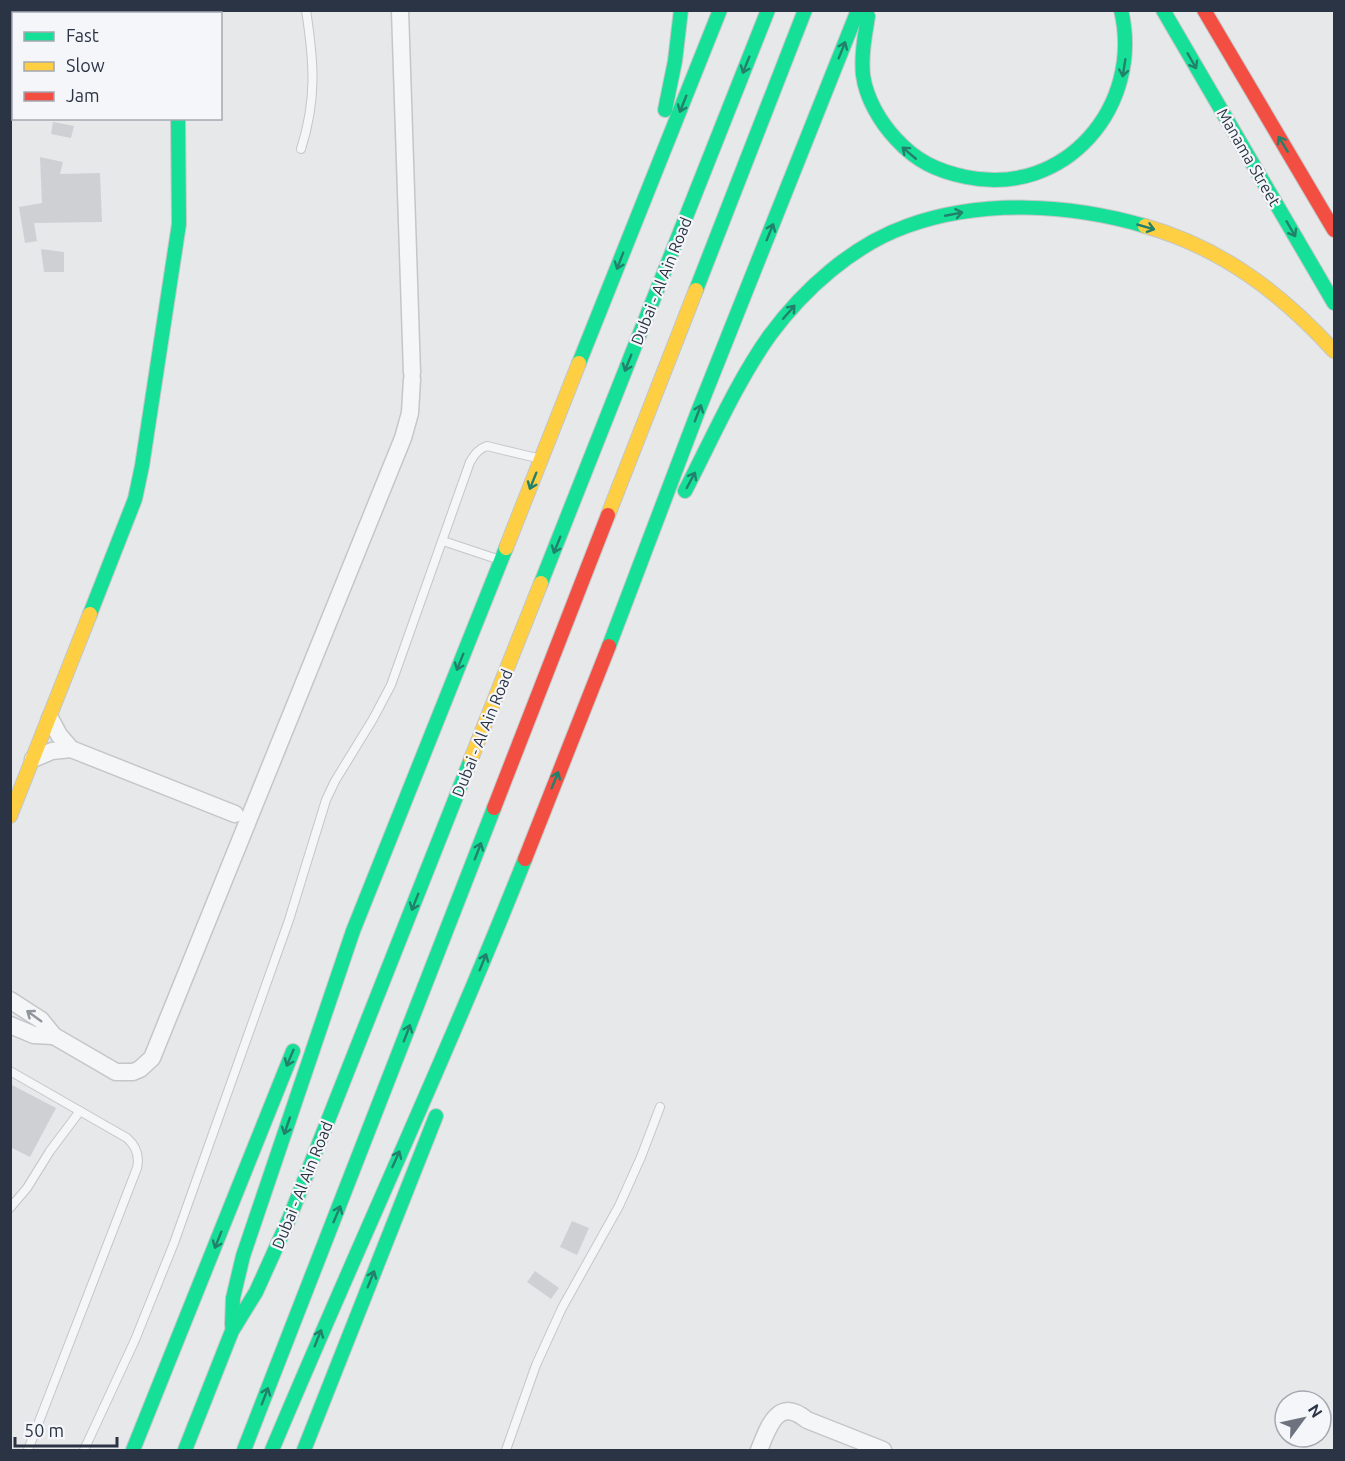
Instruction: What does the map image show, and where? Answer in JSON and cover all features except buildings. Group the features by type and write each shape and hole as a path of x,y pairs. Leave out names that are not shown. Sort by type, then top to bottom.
{"main road":[{"path":"641,206 669,93 681,10"},
{"path":"232,1331 233,1298 243,1256 353,931 720,10"},
{"name":"Dubai - Al Ain Road","path":"185,1450 232,1331 256,1292 289,1220 768,10"},
{"path":"244,1450 805,10"},
{"path":"272,1450 335,1299 473,986 858,10"},
{"path":"869,10 863,43 863,69 869,98 884,125 903,148 936,171 968,180 999,181 1030,175 1053,166 1080,148 1101,125 1117,96 1124,70 1126,34 1121,10"},
{"name":"Manama Street","path":"1162,10 1335,303"},
{"path":"1204,10 1335,230"},
{"path":"10,816 125,530 139,483 179,224 178,120"},
{"path":"648,546 678,504 766,340 787,314 831,271 857,254 907,226 937,217 998,209 1039,208 1080,212 1120,220 1178,237 1214,253 1267,287 1286,301 1335,351"},
{"path":"311,1012 327,976 353,931"},
{"path":"466,1038 472,1009 473,986"},
{"path":"133,1450 297,1041"},
{"path":"304,1450 442,1102"}],"street":[{"path":"10,1000 41,1020 54,1036 116,1072 133,1072 147,1064 156,1051 403,438 410,413 412,376 400,10"},
{"path":"50,718 59,735 71,749 235,814"},
{"path":"33,759 52,752 71,749"},
{"path":"10,1024 34,1035 54,1036"},
{"path":"759,1450 768,1425 778,1414 794,1412 807,1420 884,1450"}],"lane":[{"path":"301,149 312,109 314,89 312,47 306,10"},
{"path":"84,1450 135,1340 174,1243 289,920 326,800 335,781 374,719 391,685 470,462 480,448 487,446 542,459"},
{"path":"443,541 501,560"},
{"path":"10,1071 131,1142 137,1151 138,1162 28,1450"},
{"path":"506,1450 536,1365 562,1308 619,1206 660,1107"},
{"path":"10,1208 20,1198 50,1151 80,1111"}],"traffic: fast":[{"path":"665,110 675,61 681,10"},
{"path":"579,363 720,10"},
{"path":"541,583 768,10"},
{"path":"696,290 805,10"},
{"path":"609,646 697,414 858,10"},
{"path":"868,16 863,75 867,92 875,109 890,132 911,153 936,168 966,177 1002,180 1035,173 1065,159 1089,137 1108,111 1120,80 1125,46 1121,10"},
{"path":"1163,10 1334,303"},
{"path":"90,614 135,499 142,466 179,224 178,120"},
{"path":"685,491 735,392 758,353 783,318 831,270 887,234 936,217 995,208 1057,209 1145,226"},
{"path":"232,1325 233,1298 243,1256 353,931 506,548"},
{"path":"185,1450 232,1331 256,1292 289,1219 471,759"},
{"path":"244,1450 494,808"},
{"path":"272,1450 464,1007 525,859"},
{"path":"133,1450 293,1051"},
{"path":"304,1450 436,1116"}],"traffic: slow":[{"path":"1145,226 1200,247 1248,275 1293,310 1334,351"},
{"path":"608,515 696,290"},
{"path":"506,548 579,363"},
{"path":"471,759 541,583"},
{"path":"10,816 90,614"}],"traffic: jam":[{"path":"1204,10 1334,230"},
{"path":"494,808 608,515"},
{"path":"525,859 609,646"}]}
